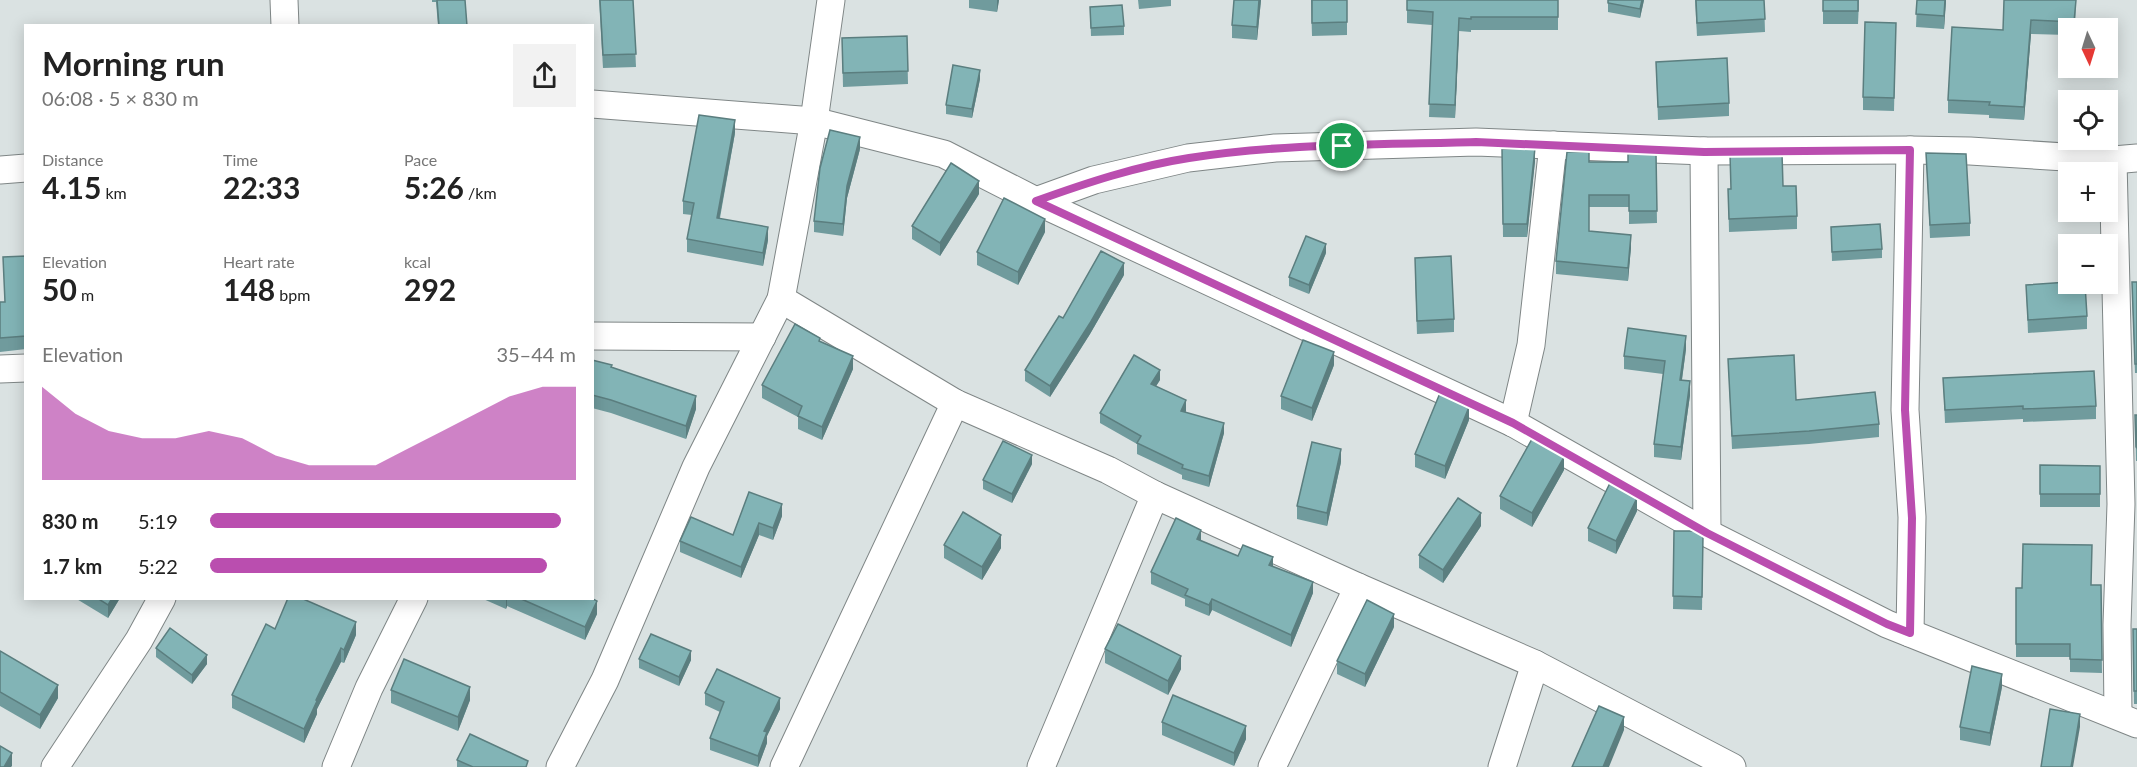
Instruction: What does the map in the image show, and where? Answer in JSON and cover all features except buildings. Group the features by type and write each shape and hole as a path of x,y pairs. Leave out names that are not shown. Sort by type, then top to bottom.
{"street":[{"path":"284,0 285,24"},
{"path":"560,767 605,680 696,466 781,299 814,121 831,0"},
{"path":"594,104 814,121 944,154 1036,201 1513,423 1707,533 1887,624 2128,719 2117,625 2121,504 2125,159 1910,150 1704,152 1476,142 1275,148 1188,158 1094,180 1036,201"},
{"path":"1513,423 1531,345 1553,145"},
{"path":"1910,150 1905,410 1912,518 1910,633"},
{"path":"1704,152 1707,533"},
{"path":"0,170 24,168"},
{"path":"781,299 955,404 1108,470 1155,495 1535,664 1723,765"},
{"path":"594,336 762,337"},
{"path":"0,369 24,368"},
{"path":"784,767 955,404"},
{"path":"1041,767 1155,495"},
{"path":"1272,767 1358,587"},
{"path":"55,767 138,640 161,600"},
{"path":"336,767 369,688 413,600"},
{"path":"1502,767 1535,664"}],"route":[{"path":"1476,142 1704,152 1910,150 1905,410 1912,518 1910,633 1887,624 1707,533 1513,423 1036,201 1094,180 1188,158 1275,148 1342,146 1476,142"}]}
